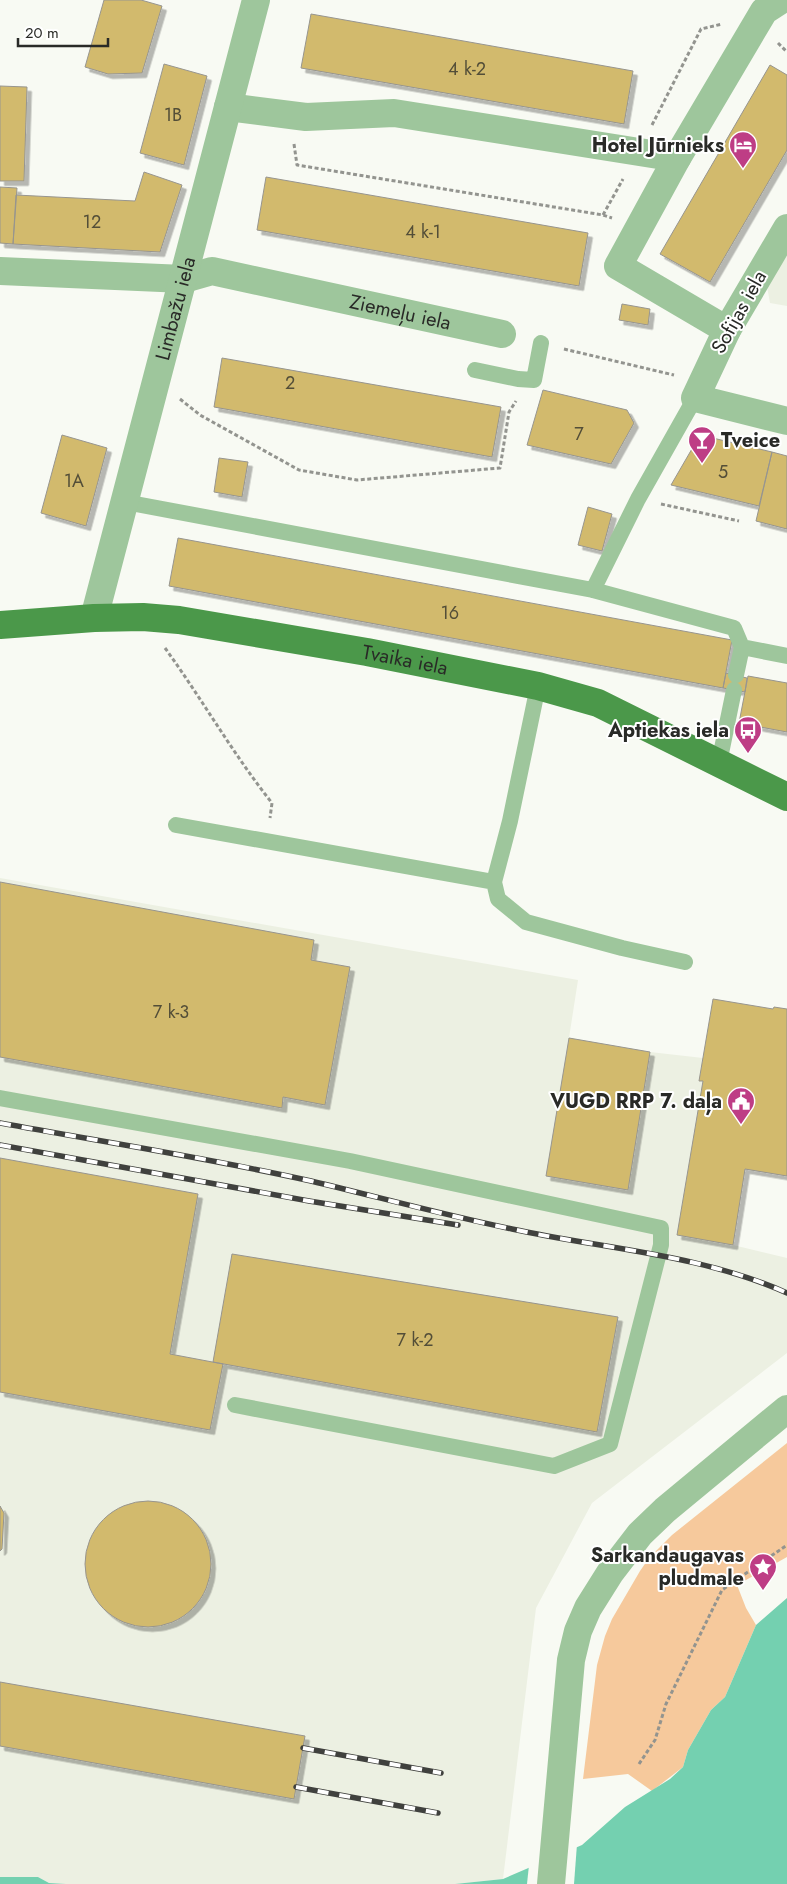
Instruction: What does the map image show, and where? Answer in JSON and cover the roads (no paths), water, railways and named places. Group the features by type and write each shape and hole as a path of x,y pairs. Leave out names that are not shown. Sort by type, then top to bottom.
{"main road":[{"name":"Tvaika iela","path":"0,625 94,618 143,617 179,620 367,652 538,686 598,703 787,796"}],"street":[{"name":"Limbažu iela","path":"94,618 184,279 254,0"},
{"path":"727,330 618,266 677,158 770,4"},
{"path":"228,107 306,117 394,113 677,158"},
{"name":"Sofijas iela","path":"695,398 727,330 787,228"},
{"name":"Ziemeļu iela","path":"0,271 184,279 212,271 502,334"},
{"path":"695,398 787,421"},
{"path":"551,1884 571,1660 578,1631 588,1608 610,1573 640,1534 665,1510 787,1409"}],"lane":[{"path":"475,370 518,379 534,380 541,343"},
{"path":"593,590 638,499 695,398"},
{"path":"125,502 593,590 734,628 742,647 719,763"},
{"path":"742,647 787,656"},
{"path":"538,686 510,821 494,882 498,898 526,922 622,948 685,962"},
{"path":"176,825 494,882"},
{"path":"0,1098 350,1161 662,1228 660,1250 610,1444 554,1466 235,1405"}],"railway":[{"path":"0,1123 272,1173 512,1229 686,1261 720,1269 787,1293"},
{"path":"0,1145 309,1201 458,1225"},
{"path":"303,1748 441,1773"},
{"path":"296,1787 438,1813"}],"place":[{"name":"Hotel Jūrnieks","path":"743,169"},
{"name":"Tveice","path":"702,464"},
{"name":"Aptiekas iela","path":"748,754"},
{"name":"VUGD RRP 7. daļa","path":"741,1125"},
{"name":"Sarkandaugavas pludmale","path":"763,1591"}]}
